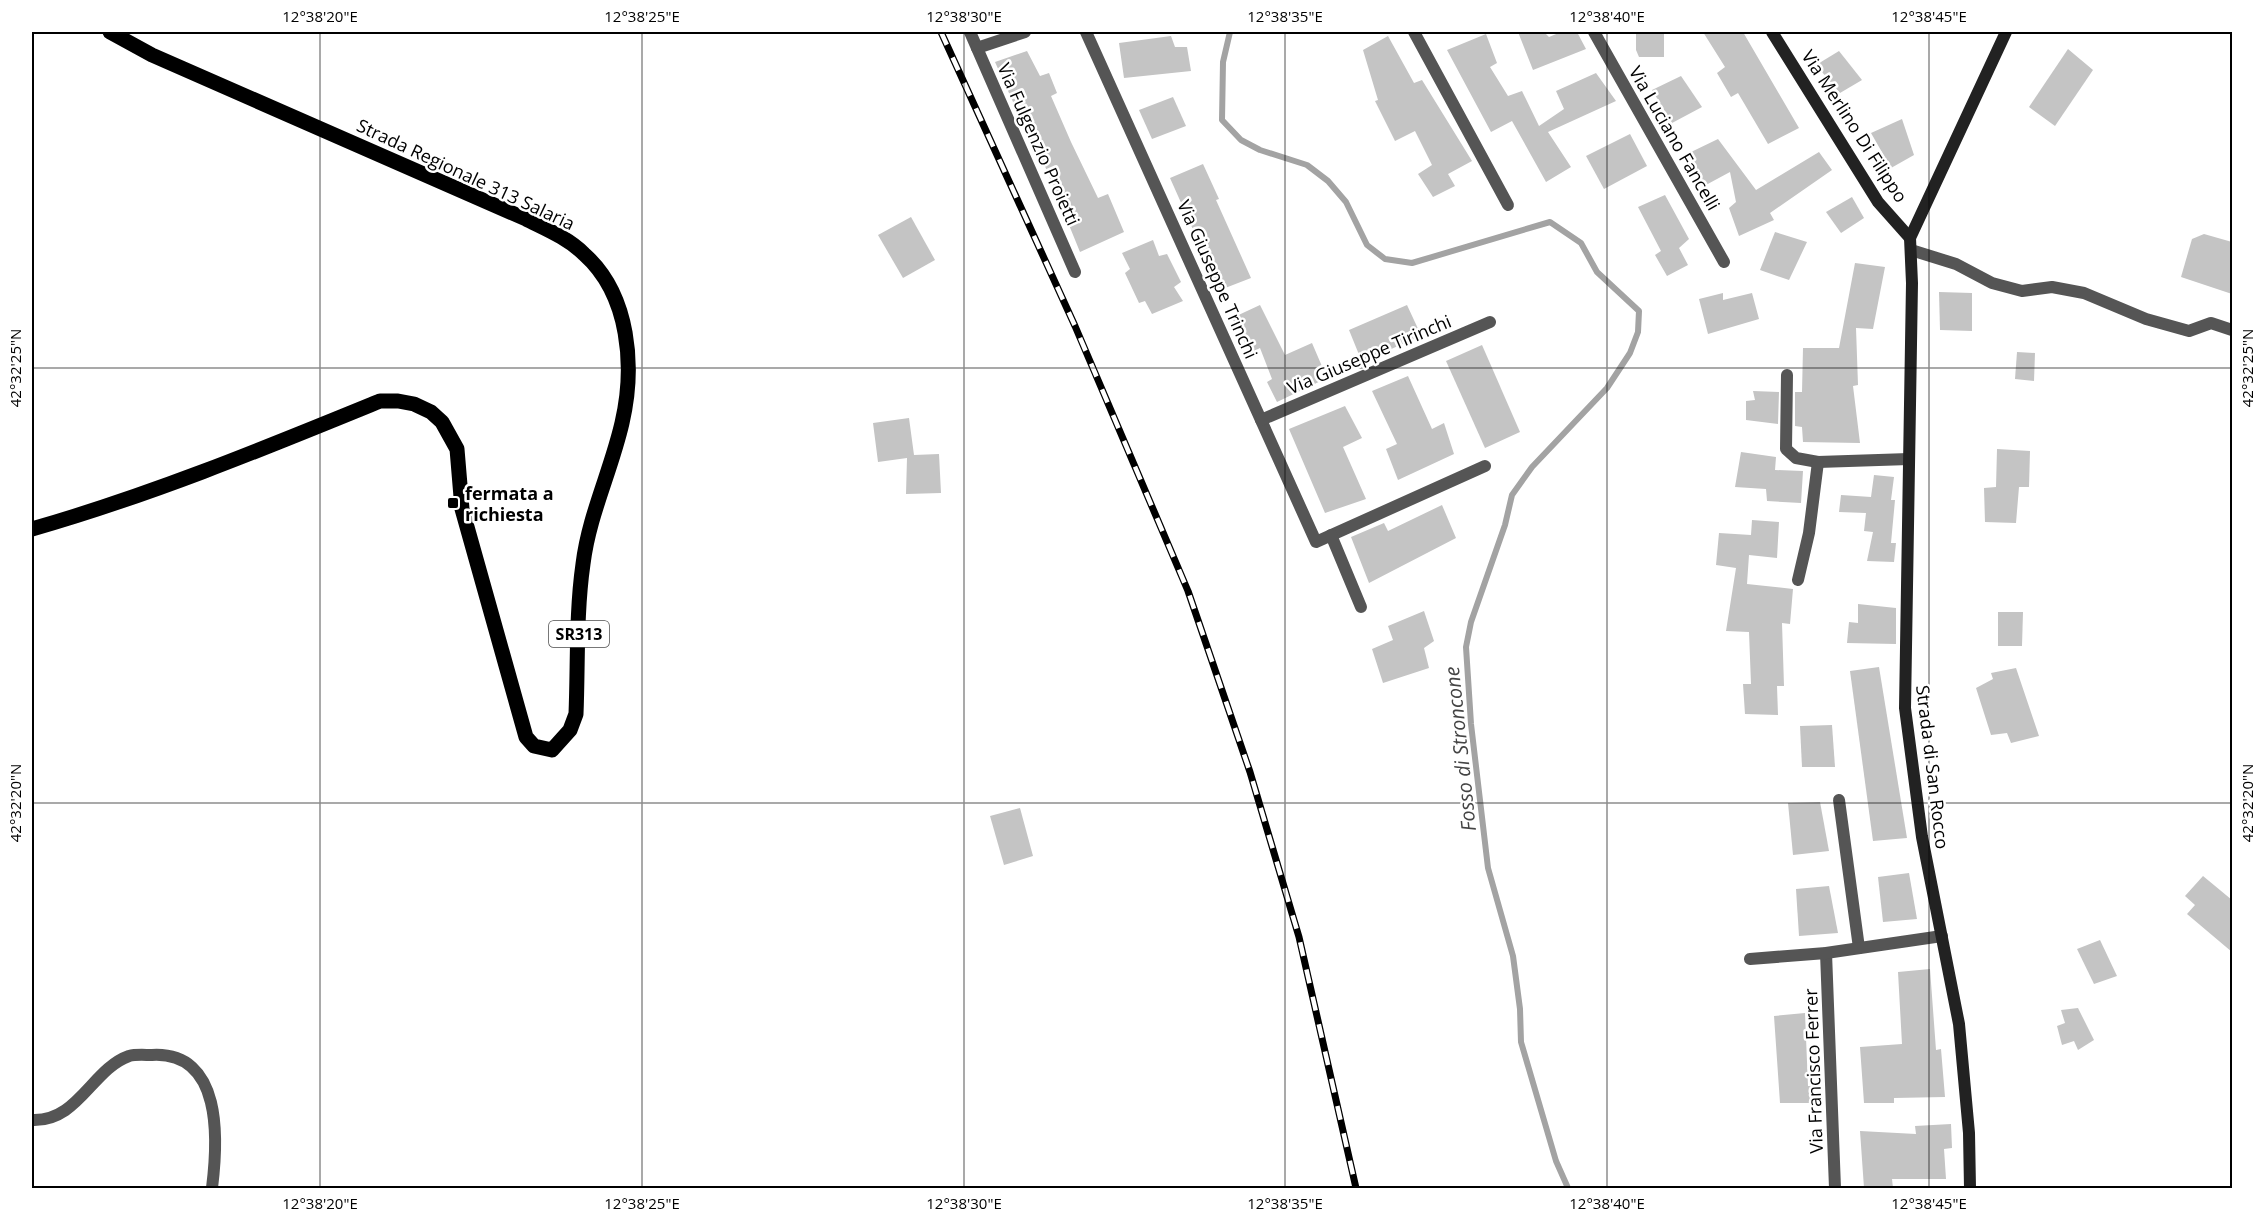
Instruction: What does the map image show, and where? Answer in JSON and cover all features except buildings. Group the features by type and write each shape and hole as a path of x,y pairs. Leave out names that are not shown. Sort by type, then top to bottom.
{"main road":[{"name":"Strada Regionale 313 Salaria","path":"32,529 114,504 257,451 380,401 398,400 414,404 442,422 457,449 462,509 526,737 534,746 552,750 570,730 576,714 583,564 592,519 622,424 628,386 627,346 621,313 606,277 584,254 544,228 152,55 110,32"},
{"name":"Via Merlino Di Filippo","path":"1772,32 1878,202 1911,244"},
{"path":"1911,244 2006,32"},
{"name":"Strada di San Rocco","path":"1911,244 1905,708 1922,837 1959,1024 1969,1133 1970,1188"}],"street":[{"name":"Via Fulgenzio Proietti","path":"969,32 1075,272"},
{"path":"977,48 1025,32"},
{"name":"Via Giuseppe Trinchi","path":"1086,32 1316,542 1330,535"},
{"path":"1414,32 1509,205"},
{"name":"Via Luciano Fancelli","path":"1594,32 1724,262"},
{"path":"1911,244 1992,283 2022,291 2052,287 2073,291 2146,319 2189,331 2211,323 2232,330"},
{"name":"Via Giuseppe Tirinchi","path":"1261,420 1490,322"},
{"path":"1787,375 1786,449 1796,458 1818,462 1909,459"},
{"path":"1798,580 1809,533 1818,462"},
{"path":"1361,607 1330,535 1485,466"},
{"path":"1839,800 1859,948"},
{"path":"1750,959 1826,953 1942,936"},
{"name":"Via Francisco Ferrer","path":"1826,953 1835,1188"},
{"path":"32,1119 41,1120 83,1098 106,1070 130,1056 166,1054 189,1063 205,1081 213,1113 212,1188"}],"waterway":[{"name":"Fosso di Stroncone","path":"1230,32 1223,62 1222,120 1241,140 1260,150 1307,165 1328,181 1346,202 1367,245 1385,259 1412,263 1550,222 1581,243 1597,272 1639,311 1638,332 1630,353 1607,388 1532,467 1512,495 1505,525 1471,622 1466,647 1471,724 1488,868 1513,956 1520,1009 1521,1042 1556,1161 1568,1188"}],"railway":[{"path":"941,32 1075,326 1188,591 1250,772 1299,937 1356,1188"}],"place":[{"name":"fermata a richiesta","path":"453,503"}]}
